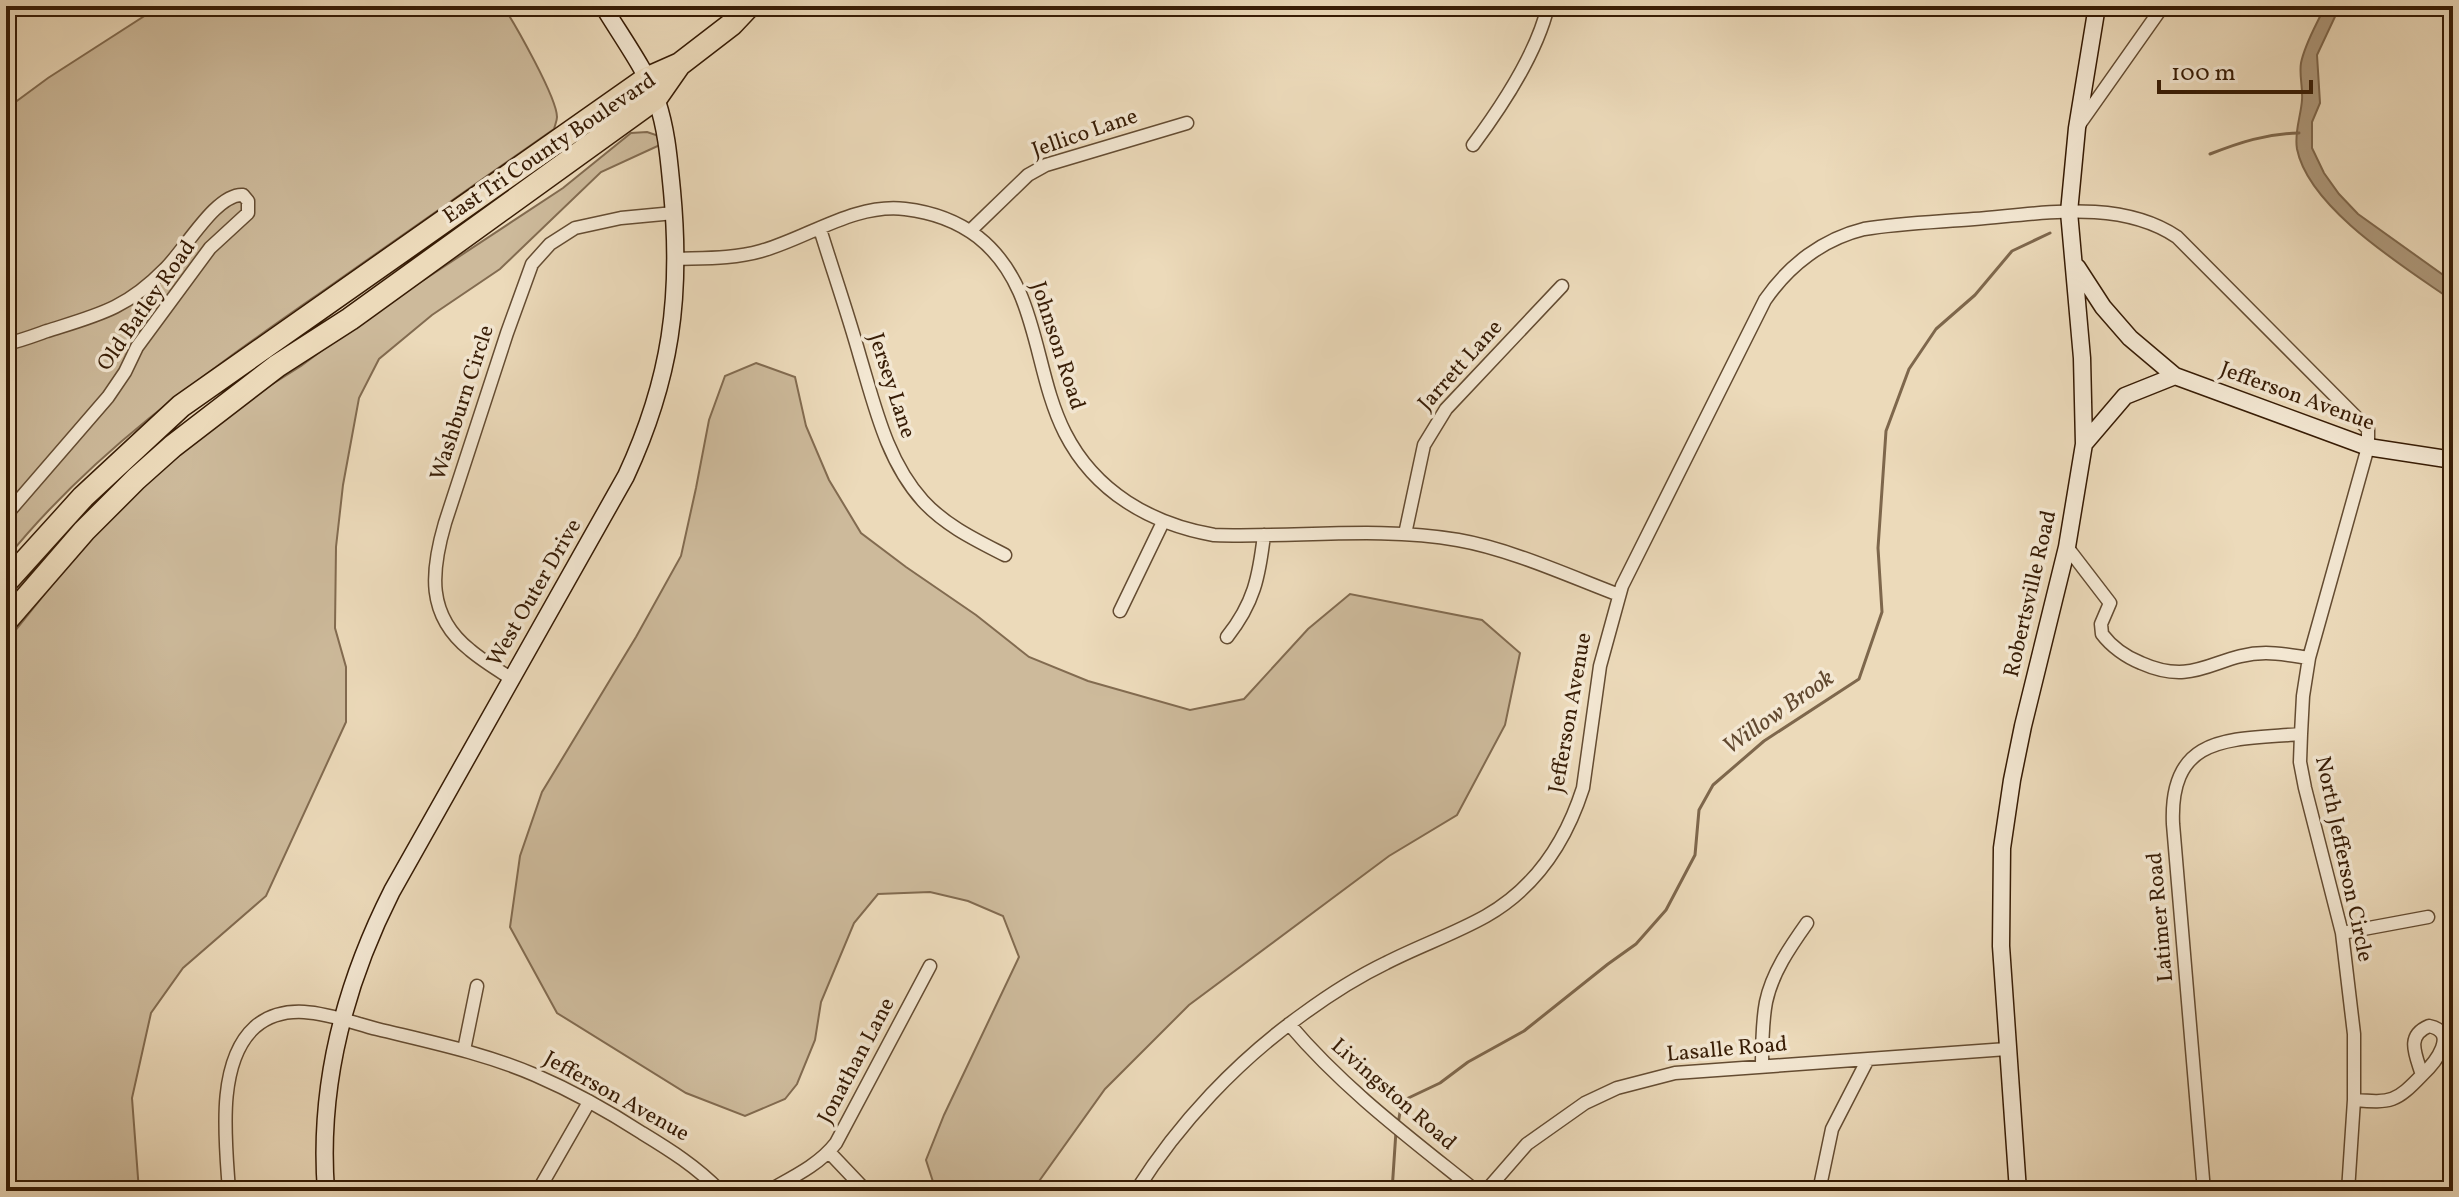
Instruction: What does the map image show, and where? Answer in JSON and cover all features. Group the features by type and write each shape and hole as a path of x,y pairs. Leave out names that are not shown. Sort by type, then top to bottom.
{"highway":[{"name":"East Tri County Boulevard","path":"6,621 84,531 173,446 277,366 350,319 651,88 732,24 749,6"},
{"name":"East Tri County Boulevard","path":"6,582 83,497 181,406 651,88"}],"street":[{"name":"West Outer Drive","path":"326,1191 325,1135 329,1086 354,976 387,903 610,506 646,431 660,387 672,334 676,259 667,141 651,88 603,6"},
{"path":"1473,145 1498,112 1533,49 1548,6"},
{"name":"Robertsville Road","path":"2018,1191 2000,930 2002,848 2023,726 2067,547 2084,444 2082,358 2069,212 2077,128 2097,6"},
{"path":"2077,128 2163,6"},
{"name":"Jellico Lane","path":"970,231 1028,175 1046,165 1187,123"},
{"name":"Old Batley Road","path":"6,344 113,310 165,269 215,207 235,195 243,195 248,201 248,213 210,248 137,347 108,397 6,515"},
{"name":"Johnson Road","path":"676,259 758,252 864,211 901,208 934,215 970,231 1003,261 1026,306 1056,413 1065,434 1083,462 1119,498 1163,522 1214,535 1405,534 1460,540 1497,550 1619,595"},
{"name":"Jefferson Avenue","path":"1136,1191 1166,1147 1190,1119 1249,1058 1289,1024 1368,973 1487,915 1516,894 1542,867 1566,832 1583,788 1600,666 1619,595 1765,300 1792,268 1820,247 1864,229 2069,212 2118,215 2162,227 2177,237 2368,429 2368,447"},
{"name":"Washburn Circle","path":"512,679 470,650 457,637 444,619 434,590 434,576 436,554 445,523 513,314 532,264 561,235 589,224 674,213"},
{"name":"Jersey Lane","path":"820,229 887,444 899,467 924,503 941,518 1005,555"},
{"name":"Jefferson Avenue","path":"2074,262 2103,307 2130,338 2175,376 2368,447 2453,460"},
{"name":"Jarrett Lane","path":"1405,534 1418,463 1431,431 1446,409 1562,286"},
{"path":"2084,444 2125,396 2175,376"},
{"name":"North Jefferson Circle","path":"2348,1191 2354,1100 2354,1034 2342,933 2300,762 2303,696 2309,658 2368,447"},
{"path":"1120,611 1163,522"},
{"path":"1227,637 1251,600 1260,575 1264,535"},
{"path":"2067,547 2110,603 2101,624 2102,634 2136,661 2168,673 2189,672 2266,653 2309,658"},
{"name":"Latimer Road","path":"2204,1191 2173,824 2174,788 2186,765 2211,745 2240,739 2301,734"},
{"path":"2342,933 2428,917"},
{"path":"1762,1066 1764,1020 1771,986 1807,923"},
{"name":"Jonathan Lane","path":"768,1191 808,1169 829,1152 852,1116 930,966"},
{"path":"464,1050 477,986"},
{"name":"Jefferson Avenue","path":"229,1191 227,1094 229,1076 239,1051 253,1029 273,1016 304,1011 464,1050 534,1075 589,1102 678,1155 720,1191"},
{"name":"Livingston Road","path":"1289,1024 1320,1060 1355,1093 1476,1191"},
{"name":"Lasalle Road","path":"1486,1191 1527,1144 1585,1103 1617,1088 1675,1073 2007,1049"},
{"path":"1819,1191 1832,1129 1868,1059"},
{"path":"2354,1100 2390,1101 2402,1095 2422,1075"},
{"path":"538,1191 589,1102"},
{"path":"829,1152 866,1191"}],"shaded area":[{"path":"160,6 503,6 543,78 555,108 556,122 554,129 158,411 78,481 6,559 6,109 48,78"},
{"path":"2325,6 2340,6 2317,55 2320,103 2312,122 2312,148 2324,173 2358,214 2453,282 2453,301 2386,254 2339,215 2305,171 2296,143 2302,100 2301,63"},
{"path":"631,133 656,135 662,144 601,172 500,269 432,315 379,359 359,398 343,485 336,547 335,628 346,667 346,722 266,896 183,968 151,1013 132,1098 139,1191 6,1191 6,642 83,546 145,484 242,403 563,188"},
{"path":"756,363 795,377 806,426 829,480 861,533 1029,657 1088,681 1190,710 1244,699 1308,629 1350,594 1482,620 1520,653 1505,725 1457,815 1389,856 1189,1005 1105,1089 1032,1191 936,1191 926,1160 1019,957 1003,916 968,901 930,892 878,894 854,923 821,1002 815,1040 797,1084 785,1099 745,1116 686,1093 557,1013 510,927 520,856 542,792 681,556 709,420 725,376"}],"waterway":[{"name":"Willow Brook","path":"2210,154 2253,139 2299,133"},
{"name":"Willow Brook","path":"1398,1124 1402,1101 1440,1083 1468,1062 1524,1031 1636,944 1666,910 1695,855 1699,810 1713,785 1764,741 1859,679 1882,612 1878,548 1886,431 1909,369 1936,329 1975,295 2012,251 2050,233"},
{"name":"Willow Brook","path":"1392,1191 1396,1131"}]}
